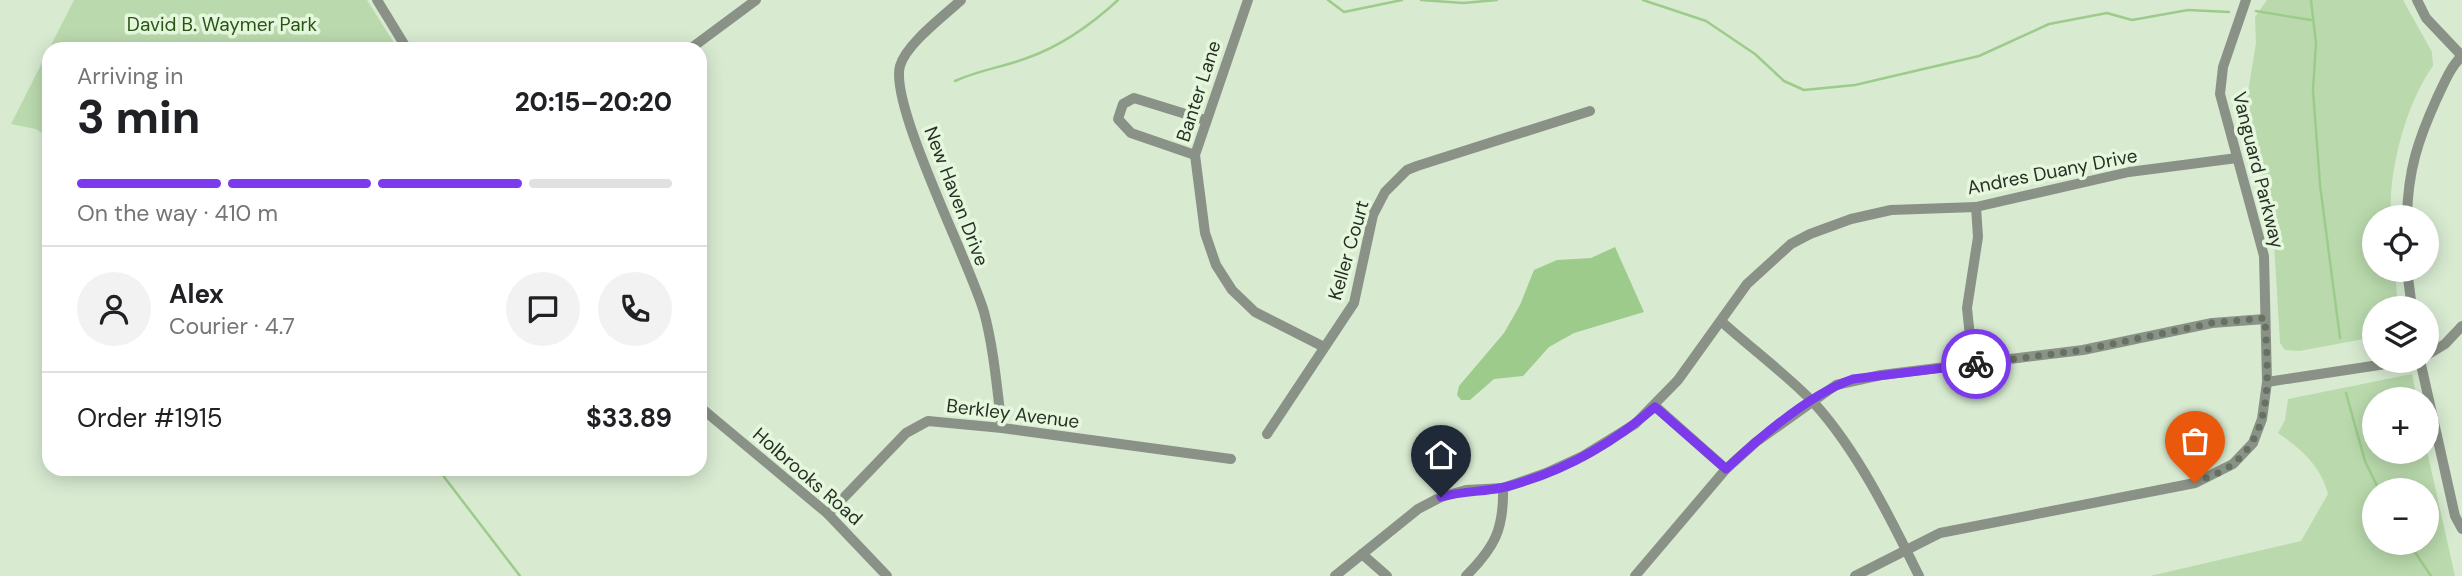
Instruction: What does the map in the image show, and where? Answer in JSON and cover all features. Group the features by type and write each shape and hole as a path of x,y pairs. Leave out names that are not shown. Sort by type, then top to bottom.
{"street":[{"path":"377,0 403,42"},
{"path":"700,42 756,0"},
{"name":"New Haven Drive","path":"961,0 906,54 900,67 899,85 908,118 984,312 1002,428"},
{"name":"Banter Lane","path":"1248,0 1195,155 1205,233 1216,265 1232,290 1255,312 1324,347"},
{"name":"Vanguard Parkway","path":"1855,576 1940,533 2195,483 2234,464 2253,443 2262,419 2267,382 2264,256 2220,94 2223,67 2246,0"},
{"path":"2407,205 2408,186 2417,143 2445,81 2462,56 2426,18 2417,0"},
{"path":"1195,155 1131,134 1118,119 1123,104 1134,98 1205,120"},
{"name":"Keller Court","path":"1267,434 1354,303 1373,215 1385,192 1407,170 1590,111"},
{"name":"Andres Duany Drive","path":"1335,576 1418,509 1441,497 1466,491 1503,488 1583,456 1616,438 1655,407 1722,322 1747,284 1791,244 1810,234 1851,219 1891,210 1976,207 2129,172 2237,158"},
{"path":"1973,365 1967,307 1978,237 1976,207"},
{"path":"1635,576 1726,469 1756,442 1836,385 1853,379 2083,350 2212,323 2265,318"},
{"path":"1722,322 1812,402 1831,423 1919,576"},
{"path":"2439,348 2462,326"},
{"path":"2267,382 2362,368"},
{"path":"2423,373 2455,516 2462,528"},
{"path":"1655,407 1726,469"},
{"name":"Holbrooks Road","path":"707,413 828,514 887,576"},
{"name":"Berkley Avenue","path":"828,514 889,449 917,425 938,421 1231,459"},
{"path":"1466,576 1494,543 1504,518 1503,488"},
{"path":"1362,554 1387,576"}],"green space":[{"name":"David B. Waymer Park","path":"74,0 367,0 394,42 53,42"},
{"path":"2267,0 2403,0 2432,52 2433,66 2415,99 2401,138 2392,180 2391,205 2362,205 2362,282 2396,282 2397,296 2362,296 2362,339 2299,351 2285,350 2280,343 2273,226 2245,110 2256,43 2255,17"},
{"path":"42,63 42,133 36,129 11,124"},
{"path":"2412,374 2415,387 2362,387 2362,464 2430,464 2433,478 2362,478 2362,555 2439,555 2439,505 2455,576 2150,576 2301,541 2328,494 2315,466 2278,433 2285,420 2288,399"}],"shaded area":[{"path":"1615,247 1644,312 1574,333 1549,347 1523,376 1494,379 1470,400 1461,400 1457,395 1459,386 1504,333 1520,305 1534,270 1557,260 1591,258"}],"waterway":[{"path":"955,81 1027,58 1052,47 1087,26 1118,0"},
{"path":"1328,0 1344,12 1402,0"},
{"path":"1421,0 1463,3 1497,0"},
{"path":"1643,0 1706,21 1755,54 1784,81 1804,90 1855,85 1979,56 2049,24 2107,13 2132,20 2188,10 2229,12"},
{"path":"2311,0 2316,43 2313,90 2320,185 2340,338"},
{"path":"2256,11 2311,20"},
{"path":"2346,393 2365,461 2373,478"},
{"path":"443,476 520,576"},
{"path":"2417,555 2431,576"}],"way so far":[{"path":"1976,364 2083,350 2212,323 2265,318 2267,382 2262,419 2253,443 2234,464 2195,483"}],"route":[{"path":"1441,497 1466,491 1503,488 1546,473 1616,438 1655,407 1726,469 1756,442 1836,385 1853,379 1976,364"}]}
